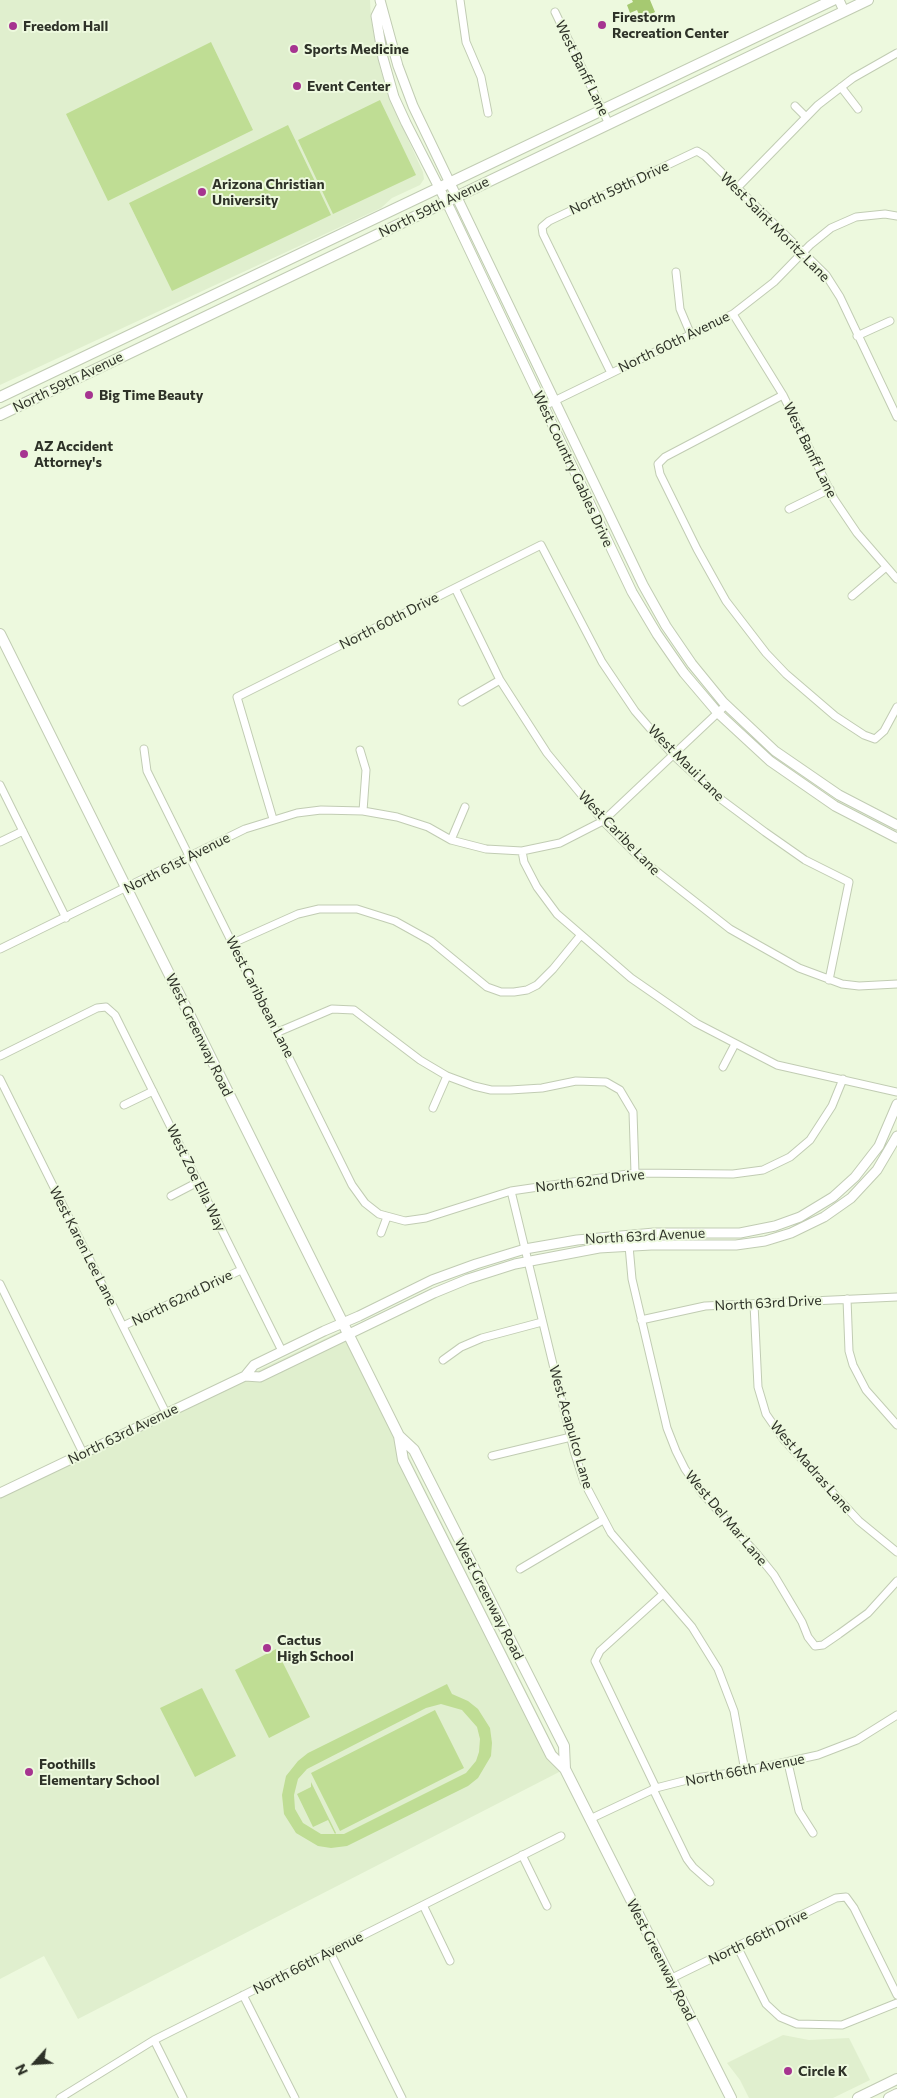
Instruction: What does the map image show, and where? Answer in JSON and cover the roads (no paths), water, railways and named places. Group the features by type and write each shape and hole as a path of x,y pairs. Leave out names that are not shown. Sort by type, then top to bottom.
{"main road":[{"name":"North 59th Avenue","path":"0,397 833,0"},
{"name":"North 59th Avenue","path":"0,415 868,0"},
{"path":"52,371 60,386"},
{"name":"West Greenway Road","path":"0,634 398,1436 403,1460 551,1756 565,1768 731,2098"},
{"name":"West Greenway Road","path":"398,1436 414,1450 564,1746 565,1768"},
{"path":"478,1608 493,1606"},
{"path":"858,2098 897,2079"},
{"path":"889,2098 897,2094"}],"street":[{"path":"460,0 466,42 481,77 488,113"},
{"path":"839,0 844,11"},
{"name":"West Country Gables Drive","path":"380,4 385,14 394,52 406,88 444,186"},
{"name":"West Country Gables Drive","path":"380,4 376,16 377,34 388,80 406,123 451,199 554,401 652,604 692,664 726,705 756,735 796,767 857,805 897,825"},
{"name":"West Banff Lane","path":"555,12 609,124"},
{"path":"738,188 806,117 841,87 866,69 897,53"},
{"path":"841,87 858,109"},
{"path":"795,106 806,117"},
{"name":"West Saint Moritz Lane","path":"697,151 738,188 826,275 897,417"},
{"name":"North 59th Drive","path":"611,374 543,234 542,227 558,217 697,151"},
{"name":"West Country Gables Drive","path":"451,199 544,406 643,612 676,662 718,712 770,761 813,792 853,817 897,838"},
{"name":"North 60th Avenue","path":"544,406 733,314 774,282 831,228 844,221 868,215 897,216"},
{"path":"676,272 680,309 691,335"},
{"name":"West Banff Lane","path":"733,314 783,396 830,489 857,533 897,579"},
{"path":"858,336 890,321"},
{"path":"783,396 665,457 658,464 660,474 711,576 748,632 766,653 812,697 864,735 875,739 884,730 897,707"},
{"path":"788,509 830,489"},
{"name":"North 60th Drive","path":"273,819 237,697 541,545"},
{"name":"West Maui Lane","path":"541,545 602,662 635,711 673,755 722,800 765,832 805,860 849,882 829,980"},
{"path":"852,596 886,567"},
{"name":"West Caribe Lane","path":"454,588 500,680 547,754 603,821 642,860 730,929 769,952 829,980 859,986 897,984"},
{"path":"462,702 500,680"},
{"name":"North 61st Avenue","path":"0,949 245,829 297,813 321,810 363,811 398,817 428,827 451,840 473,847 522,851 560,844 603,821 726,705"},
{"name":"West Caribbean Lane","path":"144,749 147,771 278,1032 352,1185 373,1211 387,1217"},
{"path":"360,750 366,770 363,811"},
{"path":"0,785 66,918"},
{"path":"451,840 465,807"},
{"path":"0,842 23,831"},
{"path":"522,851 530,875 546,902 580,936 658,998 735,1044 777,1065 897,1092"},
{"path":"233,944 298,914 319,909 357,909 395,921 431,941 487,987 501,992 514,992 527,990 537,985 554,968 580,936"},
{"name":"West Zoe Ella Way","path":"0,1056 96,1008 106,1007 115,1015 282,1351"},
{"path":"278,1032 332,1009 354,1010 420,1060 447,1076 491,1090 542,1088 576,1081 606,1082 620,1090 633,1112 635,1172"},
{"path":"723,1067 735,1044"},
{"path":"433,1108 447,1076"},
{"name":"West Karen Lee Lane","path":"0,1079 166,1413"},
{"name":"North 62nd Drive","path":"387,1217 405,1221 426,1218 511,1191 635,1172 733,1174 763,1170 790,1157 810,1140 832,1106 843,1079"},
{"path":"124,1105 153,1091"},
{"name":"North 63rd Avenue","path":"1,1491 245,1376 254,1365 282,1351 445,1276 526,1249 605,1236 740,1233 775,1226 804,1215 833,1197 864,1166 879,1146 897,1104"},
{"name":"North 63rd Avenue","path":"245,1376 260,1377 454,1284 528,1261 575,1252 628,1246 736,1245 765,1241 802,1228 824,1217 850,1198 877,1170 897,1136"},
{"path":"170,1196 198,1182"},
{"name":"West Acapulco Lane","path":"511,1191 542,1322 584,1482 603,1520 628,1556 692,1627 718,1669 734,1711 745,1771"},
{"path":"381,1233 387,1217"},
{"name":"West Del Mar Lane","path":"628,1235 632,1279 641,1320 668,1428 685,1469 702,1493 757,1554 774,1576 815,1646 822,1645 868,1613 897,1581"},
{"name":"North 62nd Drive","path":"123,1326 241,1270"},
{"path":"0,1284 83,1453"},
{"name":"North 63rd Drive","path":"641,1320 705,1306 897,1298"},
{"path":"847,1299 849,1351 852,1365 866,1390 897,1425"},
{"name":"West Madras Lane","path":"754,1304 758,1387 761,1403 770,1421 784,1440 859,1521 897,1552"},
{"path":"443,1360 461,1347 482,1338 542,1322"},
{"path":"492,1456 571,1437"},
{"path":"520,1569 603,1520"},
{"path":"662,1594 600,1651 595,1661 687,1859 693,1868 710,1882"},
{"name":"North 66th Avenue","path":"590,1819 655,1788 695,1778 745,1771 818,1755 857,1740 897,1715"},
{"path":"788,1762 799,1811 813,1832"},
{"name":"North 66th Avenue","path":"60,2098 154,2040 561,1836"},
{"path":"522,1855 547,1906"},
{"name":"North 66th Drive","path":"670,1979 836,1898 846,1897 854,1908 897,1995"},
{"path":"423,1905 450,1961"},
{"path":"737,1946 766,2004 780,2017 798,2024 842,2025 897,2003"},
{"path":"330,1952 402,2098"},
{"path":"244,1995 295,2098"},
{"path":"154,2040 183,2098"}],"place":[{"name":"Firestorm Recreation Center","path":"602,25"},
{"name":"Freedom Hall","path":"13,26"},
{"name":"Sports Medicine","path":"294,49"},
{"name":"Event Center","path":"297,86"},
{"name":"Arizona Christian University","path":"202,192"},
{"name":"Big Time Beauty","path":"89,395"},
{"name":"AZ Accident Attorney's","path":"24,454"},
{"name":"Cactus High School","path":"267,1648"},
{"name":"Foothills Elementary School","path":"29,1772"},
{"name":"Circle K","path":"788,2071"}]}
